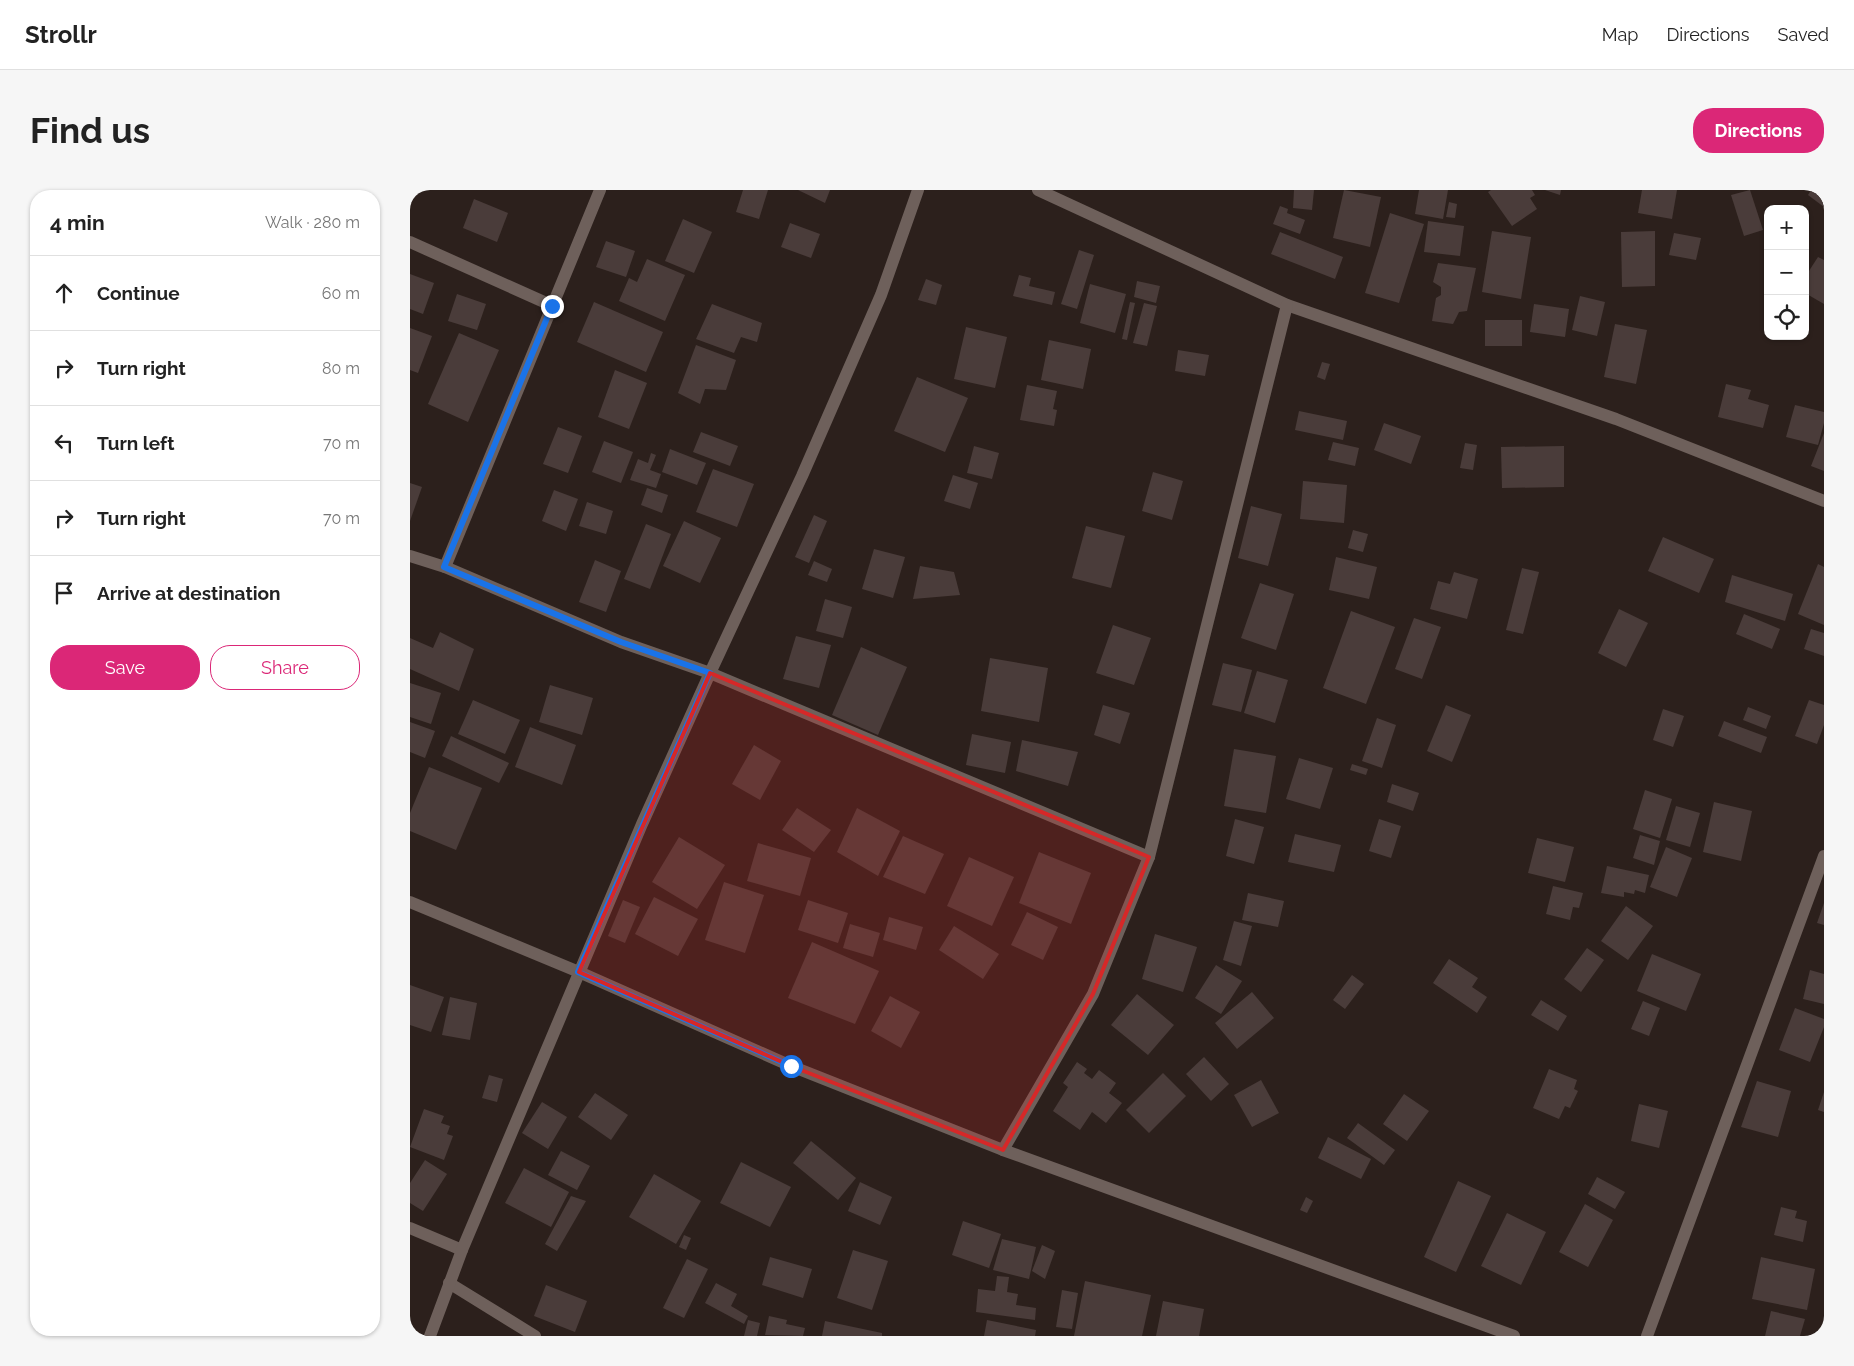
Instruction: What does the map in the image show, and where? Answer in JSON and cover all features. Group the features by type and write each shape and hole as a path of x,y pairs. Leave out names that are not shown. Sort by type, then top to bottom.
{"street":[{"path":"444,567 600,190"},
{"path":"430,1336 462,1250 578,972 710,673 802,476 877,304 918,190"},
{"path":"1038,190 1287,306 1616,420 1824,501"},
{"path":"410,242 552,306"},
{"path":"1003,1150 1093,994 1149,857 1287,306"},
{"path":"410,556 444,567 621,642 710,673 1149,857"},
{"path":"1647,1336 1824,856"},
{"path":"410,902 578,972 791,1066 1003,1150 1514,1336"},
{"path":"410,1228 462,1250"},
{"path":"449,1283 535,1336"}],"highlighted area":[{"path":"710,673 1149,857 1093,994 1003,1150 791,1066 579,972"}],"building":[{"path":"743,190 768,190 759,219 736,212"},
{"path":"798,190 830,190 825,203"},
{"path":"1294,190 1314,190 1312,210 1293,208"},
{"path":"1344,190 1381,197 1370,247 1333,238"},
{"path":"1419,190 1448,190 1443,219 1415,214"},
{"path":"1491,190 1532,190 1535,195 1530,198 1537,209 1512,226 1488,192"},
{"path":"1545,190 1561,190 1560,195"},
{"path":"1642,190 1677,190 1672,219 1638,213"},
{"path":"1750,190 1763,230 1744,236 1731,195"},
{"path":"1811,190 1824,190 1824,207 1808,195"},
{"path":"474,199 508,213 497,242 463,228"},
{"path":"1449,202 1457,204 1455,218 1446,217"},
{"path":"1280,206 1288,209 1287,213 1305,220 1300,234 1273,224"},
{"path":"1390,213 1424,224 1399,303 1365,293"},
{"path":"683,219 712,232 694,273 665,261"},
{"path":"1428,221 1464,226 1460,256 1424,252"},
{"path":"790,223 820,234 811,258 781,247"},
{"path":"1492,231 1531,237 1521,299 1482,292"},
{"path":"1655,231 1655,286 1622,287 1621,232"},
{"path":"1280,232 1343,257 1335,279 1271,254"},
{"path":"1674,233 1701,238 1696,260 1669,255"},
{"path":"606,241 635,251 626,277 596,267"},
{"path":"1079,250 1094,255 1077,309 1061,304"},
{"path":"1818,257 1824,260 1824,304 1809,295 1809,271"},
{"path":"647,259 685,275 665,321 619,301 629,278 637,282"},
{"path":"1438,263 1476,268 1467,311 1459,312 1453,324 1432,321 1436,298 1441,295 1441,287 1433,282"},
{"path":"410,274 434,283 423,314 410,309"},
{"path":"1019,275 1031,278 1029,286 1055,292 1052,305 1013,296"},
{"path":"926,279 942,285 936,305 918,300"},
{"path":"1137,281 1160,286 1156,303 1134,297"},
{"path":"1090,284 1126,294 1115,333 1080,323"},
{"path":"457,294 486,304 477,330 448,321"},
{"path":"1580,296 1605,302 1597,336 1572,330"},
{"path":"594,302 663,332 646,372 577,342"},
{"path":"1130,302 1135,303 1127,340 1122,339"},
{"path":"1144,303 1157,306 1147,346 1133,343"},
{"path":"712,304 762,323 757,342 741,337 734,353 696,339"},
{"path":"1534,304 1569,309 1565,337 1530,332"},
{"path":"1485,320 1522,320 1522,346 1485,346"},
{"path":"1615,324 1647,330 1636,384 1604,377"},
{"path":"966,327 1007,337 995,388 954,379"},
{"path":"410,328 432,336 418,373 410,370"},
{"path":"459,333 499,350 468,422 428,404"},
{"path":"1049,340 1091,349 1083,389 1041,380"},
{"path":"696,345 736,360 726,390 705,389 700,404 678,393"},
{"path":"1178,350 1209,355 1205,376 1175,371"},
{"path":"1322,362 1330,364 1325,380 1317,377"},
{"path":"615,370 647,383 629,429 598,417"},
{"path":"917,377 968,398 945,452 894,431"},
{"path":"1726,384 1751,390 1748,399 1769,405 1763,428 1718,417"},
{"path":"1027,385 1057,391 1053,409 1057,410 1054,426 1020,420"},
{"path":"1795,405 1824,412 1824,423 1818,445 1786,437"},
{"path":"1299,411 1347,421 1343,440 1295,430"},
{"path":"1384,423 1421,436 1411,464 1374,450"},
{"path":"558,427 582,436 568,473 543,464"},
{"path":"701,432 738,446 730,466 693,452"},
{"path":"1824,433 1824,471 1811,466"},
{"path":"604,441 633,452 621,483 592,472"},
{"path":"1333,442 1359,448 1355,466 1328,460"},
{"path":"1465,443 1477,445 1473,470 1460,468"},
{"path":"974,446 999,453 992,479 967,473"},
{"path":"1564,446 1564,487 1502,488 1501,447"},
{"path":"670,449 706,463 697,485 662,472"},
{"path":"651,453 656,455 650,470 661,474 656,488 630,480 638,459 648,463"},
{"path":"713,469 754,484 737,527 696,512"},
{"path":"1153,472 1183,481 1172,520 1142,511"},
{"path":"953,475 978,483 970,509 944,501"},
{"path":"1303,481 1347,485 1344,523 1300,519"},
{"path":"410,483 422,487 410,521"},
{"path":"647,488 668,495 662,513 641,505"},
{"path":"554,490 578,499 566,531 542,521"},
{"path":"587,502 613,511 606,534 579,526"},
{"path":"1251,506 1282,514 1268,566 1238,558"},
{"path":"814,515 827,521 809,563 795,557"},
{"path":"684,521 721,538 700,583 663,566"},
{"path":"646,524 671,534 650,589 624,579"},
{"path":"1086,526 1125,536 1111,588 1072,578"},
{"path":"1353,530 1368,534 1363,552 1348,548"},
{"path":"1663,537 1714,559 1699,593 1648,571"},
{"path":"874,549 905,557 893,598 862,589"},
{"path":"1336,557 1377,567 1369,599 1329,590"},
{"path":"595,560 621,571 606,612 579,602"},
{"path":"814,561 832,569 827,582 808,575"},
{"path":"1818,564 1824,567 1824,625 1798,614"},
{"path":"920,566 954,572 960,595 913,599"},
{"path":"1522,568 1539,572 1523,634 1506,630"},
{"path":"1454,572 1478,579 1467,619 1430,609 1438,581 1450,584"},
{"path":"1732,575 1793,594 1785,621 1725,602"},
{"path":"1260,583 1294,594 1276,650 1241,638"},
{"path":"825,599 852,607 843,638 816,631"},
{"path":"1619,609 1648,623 1626,667 1598,653"},
{"path":"1351,611 1395,627 1366,704 1323,688"},
{"path":"1744,614 1780,629 1772,649 1736,634"},
{"path":"1414,618 1441,627 1422,679 1395,669"},
{"path":"1113,625 1151,638 1134,685 1096,673"},
{"path":"1811,629 1824,633 1824,656 1804,649"},
{"path":"440,632 474,649 459,691 410,669 410,638 433,648"},
{"path":"796,636 831,645 819,688 783,679"},
{"path":"861,647 907,667 878,735 832,715"},
{"path":"990,658 1048,668 1039,722 981,711"},
{"path":"1223,663 1252,670 1241,712 1212,705"},
{"path":"1257,671 1288,680 1275,723 1244,713"},
{"path":"410,683 441,693 431,724 410,717"},
{"path":"550,685 593,698 582,735 539,722"},
{"path":"473,700 520,720 505,754 458,734"},
{"path":"1809,700 1824,705 1824,725 1817,744 1795,736"},
{"path":"1103,705 1130,713 1120,744 1094,735"},
{"path":"1446,705 1471,715 1452,762 1427,751"},
{"path":"1748,707 1771,716 1766,729 1743,720"},
{"path":"1663,709 1684,716 1673,747 1653,740"},
{"path":"1377,718 1396,725 1382,768 1362,761"},
{"path":"1724,721 1767,737 1761,753 1718,736"},
{"path":"410,722 435,731 425,758 410,752"},
{"path":"530,727 576,745 562,785 515,767"},
{"path":"972,734 1011,742 1005,773 966,765"},
{"path":"451,736 509,763 499,783 442,756"},
{"path":"1022,740 1078,752 1068,786 1016,771"},
{"path":"754,745 781,761 760,800 732,784"},
{"path":"1234,749 1276,756 1266,813 1224,806"},
{"path":"1299,758 1333,768 1320,809 1286,799"},
{"path":"1352,764 1368,769 1366,775 1350,770"},
{"path":"429,767 482,788 456,850 410,831 410,813"},
{"path":"1392,784 1419,793 1413,811 1387,802"},
{"path":"1645,790 1672,799 1660,838 1633,829"},
{"path":"1714,802 1752,811 1741,861 1703,852"},
{"path":"1676,806 1700,813 1690,847 1666,840"},
{"path":"797,808 831,830 814,852 782,830"},
{"path":"857,808 900,831 878,876 837,852"},
{"path":"1235,819 1264,827 1254,864 1226,856"},
{"path":"1379,819 1401,826 1391,858 1369,851"},
{"path":"1295,834 1341,845 1334,872 1288,862"},
{"path":"1640,835 1660,841 1654,865 1633,858"},
{"path":"903,836 944,854 925,894 883,877"},
{"path":"679,837 725,865 697,909 652,882"},
{"path":"1537,838 1574,847 1565,882 1528,873"},
{"path":"758,843 811,858 800,896 747,881"},
{"path":"1666,847 1692,858 1677,897 1650,887"},
{"path":"1039,852 1091,873 1071,924 1019,903"},
{"path":"969,857 1014,877 992,926 947,906"},
{"path":"1607,866 1649,875 1645,893 1635,890 1634,894 1624,892 1624,897 1601,893"},
{"path":"724,882 764,895 745,953 705,940"},
{"path":"1553,886 1583,893 1579,908 1573,907 1570,920 1546,914"},
{"path":"1248,893 1284,901 1278,927 1242,920"},
{"path":"654,897 698,919 678,956 635,934"},
{"path":"623,900 640,907 625,943 608,936"},
{"path":"808,900 848,913 838,943 798,930"},
{"path":"1824,903 1824,925 1817,923"},
{"path":"1626,906 1653,926 1628,960 1601,941"},
{"path":"1027,912 1058,927 1043,960 1011,945"},
{"path":"889,917 923,927 916,950 883,940"},
{"path":"1234,921 1252,926 1241,966 1223,960"},
{"path":"850,924 880,933 873,957 843,948"},
{"path":"954,926 999,954 983,979 939,950"},
{"path":"1155,934 1197,947 1183,992 1142,979"},
{"path":"812,942 879,971 855,1024 788,998"},
{"path":"1587,948 1604,960 1581,992 1564,979"},
{"path":"1652,954 1701,974 1686,1011 1637,991"},
{"path":"1449,959 1478,978 1472,987 1487,997 1477,1013 1433,983"},
{"path":"1216,965 1242,981 1221,1014 1195,998"},
{"path":"1810,970 1824,974 1824,1004 1803,999"},
{"path":"1352,975 1364,984 1345,1009 1333,1000"},
{"path":"410,985 444,997 431,1032 410,1025"},
{"path":"1252,992 1274,1018 1237,1049 1215,1023"},
{"path":"1137,994 1174,1025 1148,1055 1111,1025"},
{"path":"890,996 920,1012 901,1048 871,1031"},
{"path":"450,997 477,1003 470,1040 442,1035"},
{"path":"1541,1000 1567,1016 1558,1031 1531,1015"},
{"path":"1643,1001 1660,1008 1649,1036 1631,1029"},
{"path":"1795,1008 1824,1019 1824,1027 1810,1062 1779,1050"},
{"path":"1204,1057 1229,1084 1211,1101 1186,1074"},
{"path":"1077,1062 1087,1069 1084,1073 1092,1079 1099,1070 1116,1083 1109,1093 1122,1103 1106,1123 1092,1112 1080,1130 1053,1111 1068,1087 1063,1083"},
{"path":"1549,1069 1577,1080 1574,1089 1578,1091 1570,1108 1565,1106 1559,1119 1533,1108"},
{"path":"1163,1073 1186,1096 1149,1133 1126,1110"},
{"path":"489,1075 503,1079 497,1102 482,1098"},
{"path":"1261,1080 1279,1113 1252,1127 1234,1095"},
{"path":"1757,1081 1791,1091 1778,1137 1741,1127"},
{"path":"1824,1092 1824,1112 1818,1110"},
{"path":"595,1093 628,1115 611,1140 578,1117"},
{"path":"1404,1094 1429,1111 1407,1141 1383,1124"},
{"path":"542,1102 567,1117 548,1149 522,1133"},
{"path":"1639,1104 1668,1111 1659,1148 1631,1141"},
{"path":"424,1109 444,1116 441,1123 450,1126 447,1134 453,1136 444,1160 410,1147"},
{"path":"1358,1123 1395,1150 1384,1165 1347,1138"},
{"path":"1328,1137 1371,1159 1361,1179 1318,1158"},
{"path":"811,1141 856,1178 838,1200 793,1163"},
{"path":"561,1151 590,1166 577,1190 548,1175"},
{"path":"425,1160 447,1174 423,1211 410,1203 410,1183"},
{"path":"741,1162 791,1187 770,1227 720,1203"},
{"path":"524,1168 569,1192 551,1227 505,1203"},
{"path":"654,1174 701,1201 676,1244 629,1217"},
{"path":"1597,1177 1625,1192 1615,1209 1588,1194"},
{"path":"1458,1181 1491,1196 1456,1272 1424,1257"},
{"path":"860,1182 892,1197 880,1225 848,1211"},
{"path":"571,1196 586,1201 557,1251 545,1244"},
{"path":"1306,1197 1313,1201 1307,1213 1300,1210"},
{"path":"1585,1204 1613,1220 1588,1267 1559,1252"},
{"path":"1781,1207 1797,1211 1795,1218 1807,1221 1803,1242 1774,1235"},
{"path":"1507,1213 1546,1232 1521,1285 1481,1266"},
{"path":"963,1221 1001,1234 989,1268 952,1255"},
{"path":"684,1235 691,1238 686,1250 679,1247"},
{"path":"1002,1239 1036,1247 1029,1279 993,1270"},
{"path":"1042,1245 1055,1251 1045,1279 1032,1271"},
{"path":"853,1250 888,1261 872,1310 837,1298"},
{"path":"770,1257 812,1269 803,1298 762,1285"},
{"path":"1761,1257 1815,1269 1807,1310 1752,1299"},
{"path":"687,1259 708,1269 684,1318 663,1308"},
{"path":"997,1276 1009,1277 1007,1292 1018,1294 1016,1305 1036,1308 1035,1320 976,1312 978,1289 995,1291"},
{"path":"1085,1281 1151,1295 1142,1336 1074,1336"},
{"path":"716,1283 737,1294 731,1306 748,1316 744,1324 705,1303"},
{"path":"546,1285 587,1301 575,1332 534,1316"},
{"path":"1062,1290 1078,1293 1072,1329 1056,1327"},
{"path":"1163,1301 1204,1309 1199,1336 1156,1336"},
{"path":"1771,1311 1805,1319 1800,1336 1765,1336"},
{"path":"769,1316 787,1320 786,1324 805,1328 803,1336 765,1335"},
{"path":"748,1320 760,1323 757,1336 744,1336"},
{"path":"987,1320 1036,1330 1035,1336 984,1336"},
{"path":"825,1321 882,1333 882,1336 822,1336"}],"route":[{"path":"552,306 444,567 621,642 710,673 578,972 791,1066"}]}
